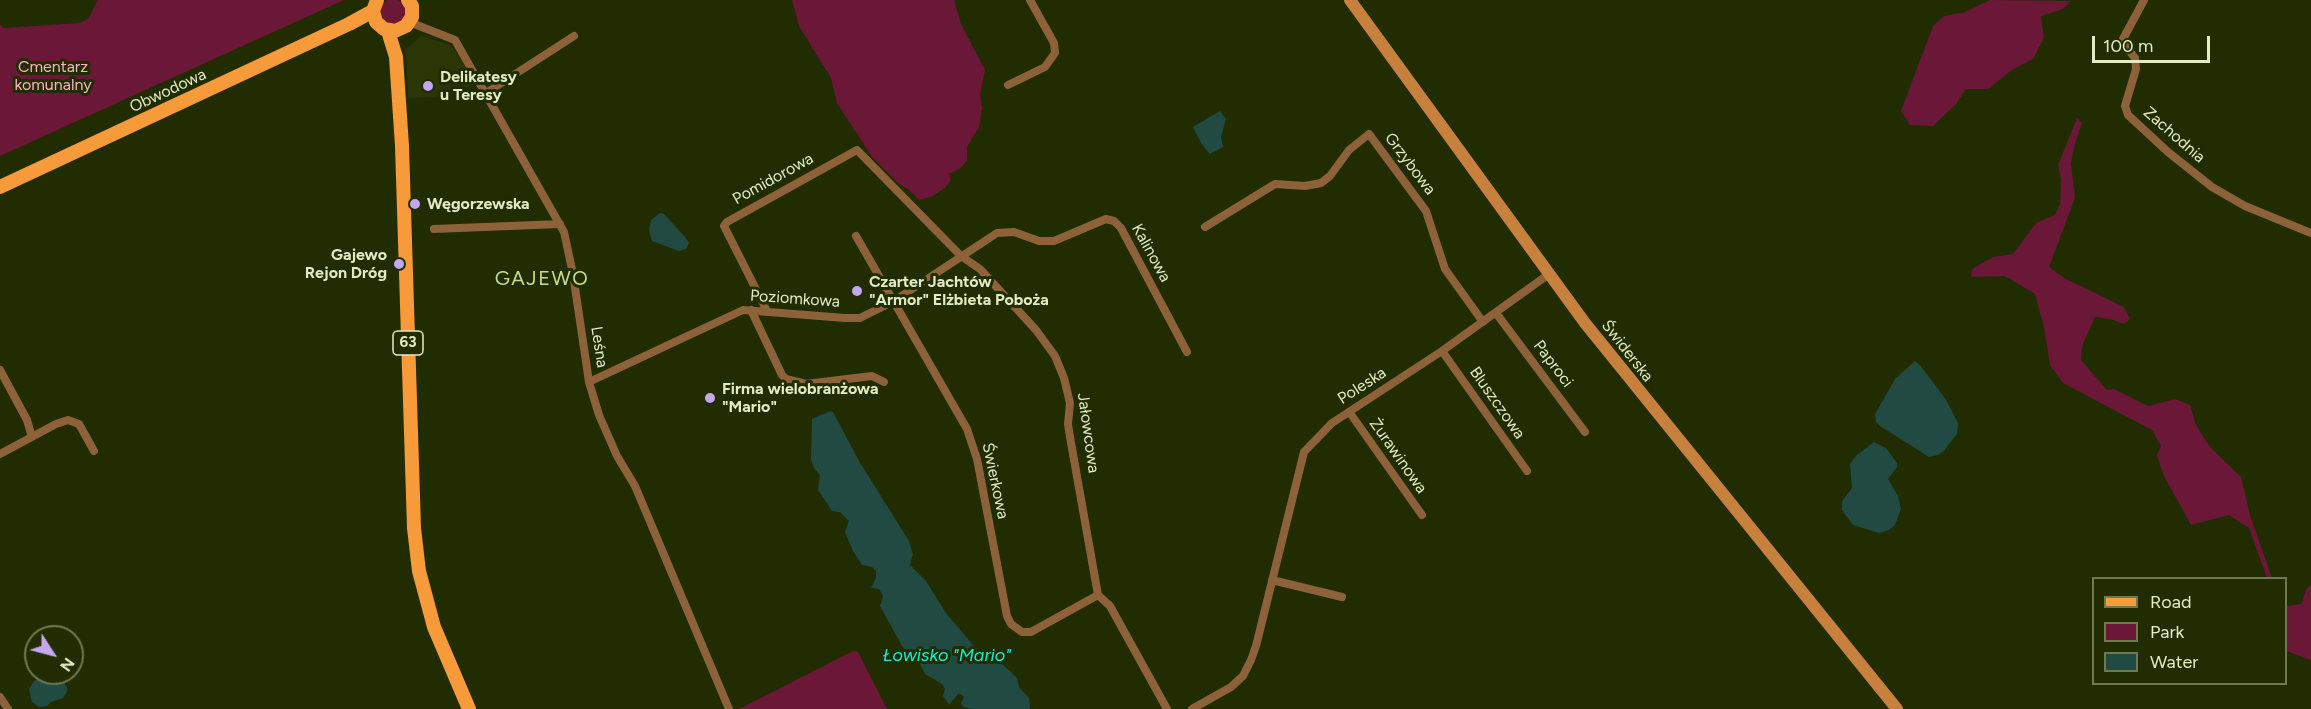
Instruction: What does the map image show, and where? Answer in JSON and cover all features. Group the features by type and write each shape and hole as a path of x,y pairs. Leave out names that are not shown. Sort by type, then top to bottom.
{"main road":[{"path":"375,11 400,27 412,17 413,2"},
{"name":"Obwodowa","path":"0,187 375,11"},
{"name":"63","path":"400,27 396,57 405,201 414,528 421,580 434,627 469,709"}],"street":[{"path":"1008,86 1045,67 1055,53 1054,43 1030,0"},
{"name":"Świderska","path":"1350,0 1630,382 1764,543 1896,709"},
{"name":"Zachodnia","path":"2144,0 2123,39 2135,58 2136,69 2125,106 2128,115 2161,146 2212,187 2245,206 2311,233"},
{"name":"Leśna","path":"400,27 455,40 560,224 568,246 589,382 607,435 635,486 729,709"},
{"path":"486,93 574,36"},
{"name":"Grzybowa","path":"1205,227 1275,184 1305,186 1322,183 1349,150 1369,134 1426,211 1445,269 1483,322"},
{"name":"Jałowcowa","path":"857,150 940,232 961,256 980,269 1036,330 1055,356 1064,378 1070,403 1068,424 1098,596"},
{"name":"Pomidorowa","path":"767,311 724,226 727,222 857,150"},
{"name":"Kalinowa","path":"961,256 998,234 1014,232 1039,241 1054,242 1098,221 1107,219 1114,221 1121,228 1187,352"},
{"path":"434,229 560,224"},
{"name":"Świerkowa","path":"856,236 959,414 972,442 1007,616 1011,624 1022,632 1031,632 1098,596"},
{"name":"Poziomkowa","path":"589,382 733,313 751,310 860,318 894,301 961,256"},
{"name":"Poleska","path":"1192,709 1231,687 1243,676 1256,646 1304,452 1326,428 1442,351 1549,274"},
{"path":"751,310 786,379 795,383 807,384 872,376 884,382"},
{"name":"Paproci","path":"1496,313 1585,432"},
{"name":"Bluszczowa","path":"1442,351 1527,471"},
{"path":"0,370 27,420 32,437"},
{"name":"Żurawinowa","path":"1350,413 1422,515"},
{"path":"0,454 63,420 74,420 83,429 94,451"},
{"path":"1272,580 1342,597"},
{"path":"1098,596 1110,606 1167,709"},
{"path":"0,697 8,709"}],"shaded area":[{"path":"421,36 448,44 456,51 474,84 446,97 408,98 406,49"}],"green space":[{"path":"393,-1 402,3 406,12 402,21 393,25 384,21 380,12 384,3"},
{"name":"Cmentarz komunalny","path":"98,0 344,0 0,156 0,23 3,28 80,23 88,19"},
{"path":"792,0 954,0 961,24 985,70 980,94 982,108 979,127 967,147 967,160 961,168 949,174 951,180 945,188 931,197 919,200 872,157 837,103 831,78 799,26"},
{"path":"1990,0 2071,1 2063,9 2041,16 2044,38 2033,59 2012,70 1988,89 1966,89 1956,104 1933,126 1910,125 1901,111 1933,26 1944,16 1965,12"},
{"path":"2077,118 2082,123 2071,163 2075,198 2049,267 2066,279 2124,307 2130,319 2124,324 2095,317 2082,346 2081,360 2107,390 2114,389 2148,406 2175,399 2190,405 2196,425 2210,447 2241,477 2250,515 2272,577 2267,577 2249,528 2229,515 2191,525 2163,474 2157,455 2161,446 2152,430 2063,383 2050,365 2044,327 2035,294 2005,276 1971,277 1972,269 1993,257 2013,254 2036,223 2055,215 2060,204 2061,180 2058,165"},
{"path":"2311,584 2311,660 2287,651 2287,606 2301,604"},
{"path":"853,651 858,652 887,709 739,709"}],"water":[{"path":"1220,111 1226,119 1221,137 1223,147 1210,154 1193,127"},
{"path":"660,213 664,214 685,237 689,243 686,249 679,251 652,241 649,229 651,220"},
{"path":"1915,361 1945,398 1958,423 1957,434 1944,451 1929,457 1876,422 1875,414 1895,379"},
{"name":"Łowisko \"Mario\"","path":"830,411 833,412 859,461 909,541 913,554 910,565 926,581 946,613 973,645 988,657 1002,664 1017,678 1019,687 1029,698 1030,709 963,707 961,703 964,697 959,693 949,705 943,696 945,689 942,684 925,674 914,652 905,650 902,646 880,606 883,596 879,589 871,588 876,578 876,571 872,567 862,565 845,532 849,521 840,512 832,511 818,490 820,475 811,460 812,419"},
{"path":"1874,442 1886,448 1897,463 1897,467 1888,479 1898,496 1901,509 1895,525 1879,533 1853,525 1842,510 1842,501 1852,488 1850,464 1857,455"},
{"path":"32,685 66,685 67,692 63,698 47,706 39,707 32,702 29,689"}],"place":[{"name":"Delikatesy u Teresy","path":"428,86"},
{"name":"Węgorzewska","path":"415,204"},
{"name":"Gajewo Rejon Dróg","path":"399,264"},
{"name":"Czarter Jachtów \"Armor\" Elżbieta Poboża","path":"857,291"},
{"name":"Firma wielobranżowa \"Mario\"","path":"710,398"}],"district":[{"name":"GAJEWO","path":"542,279"}]}
